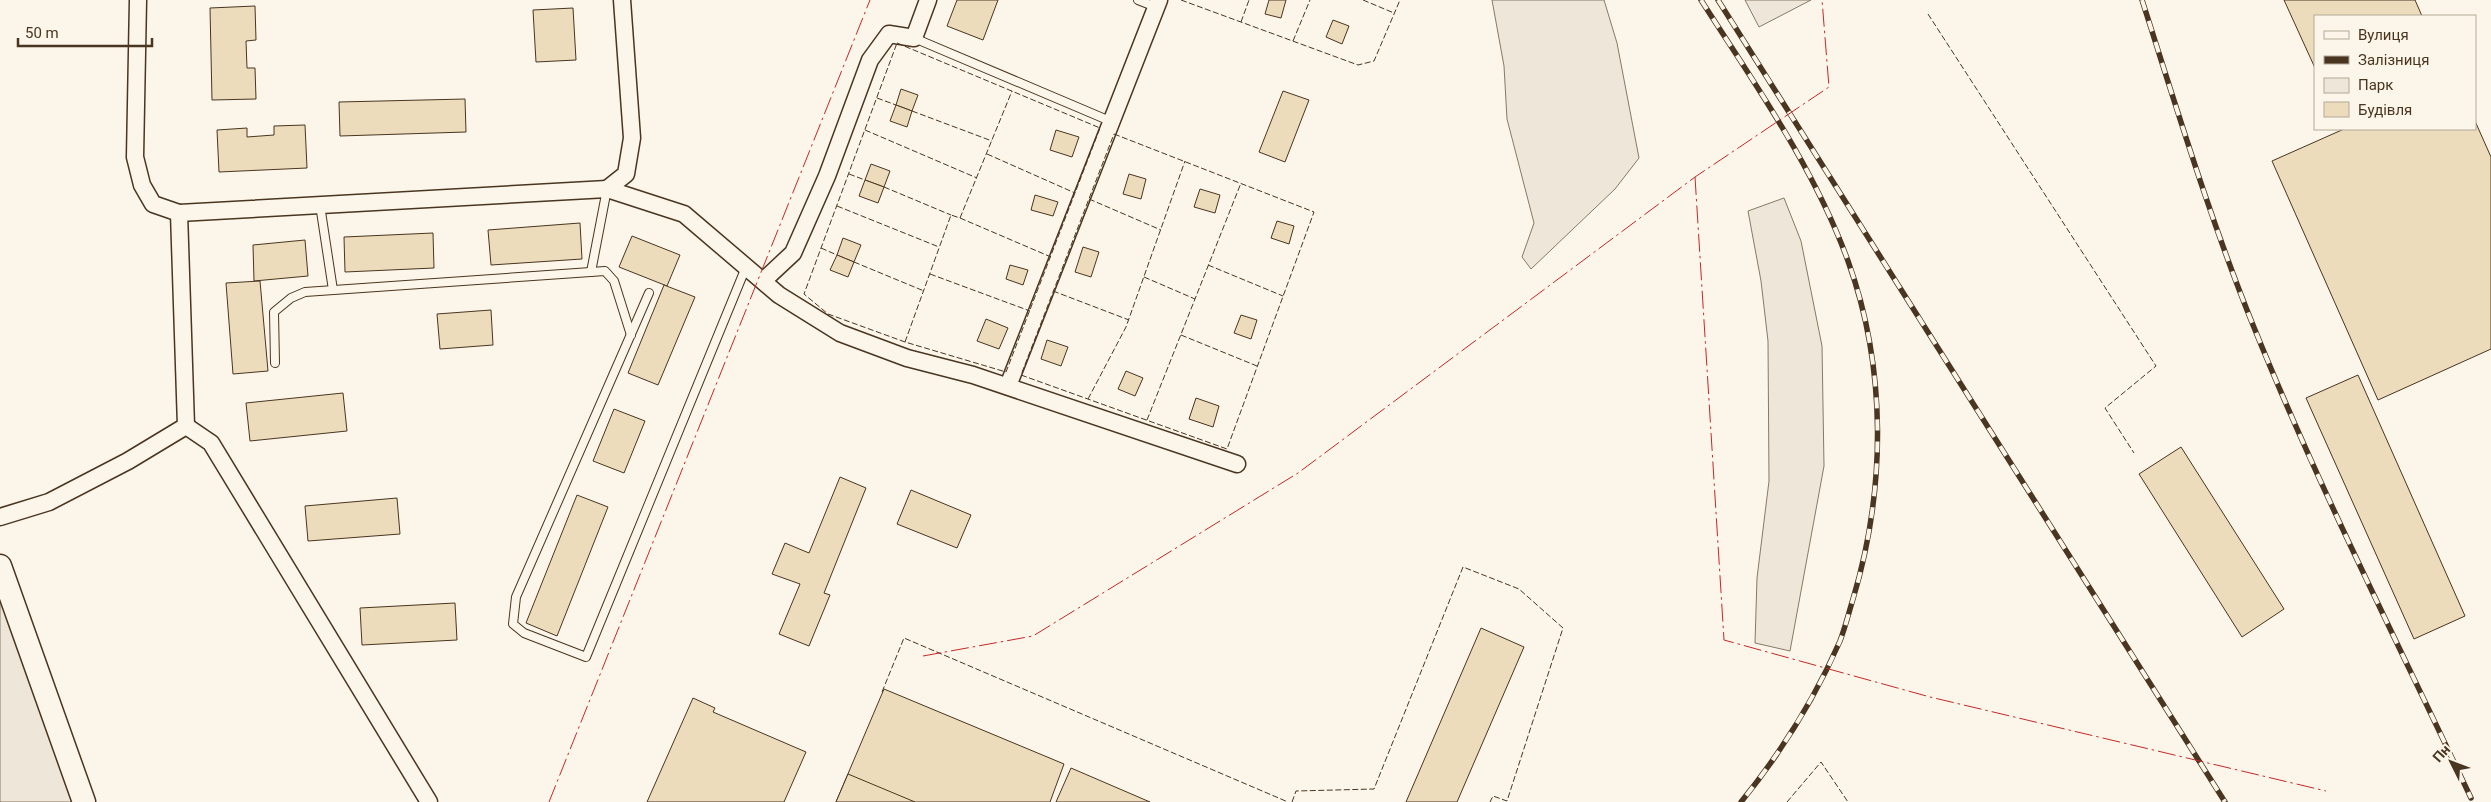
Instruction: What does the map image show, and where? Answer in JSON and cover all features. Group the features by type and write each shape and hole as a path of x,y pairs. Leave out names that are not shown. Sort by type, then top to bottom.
{"street":[{"path":"138,0 135,157 142,185 153,204 180,212 607,189 684,214 779,295 840,333 907,358 1008,386 1237,464"},
{"path":"607,189 626,174 632,138 622,0"},
{"path":"763,281 793,253 827,176 870,60 889,34 914,38 928,0"},
{"path":"1008,386 1110,121 1158,4"},
{"path":"180,212 186,426"},
{"path":"0,517 49,502 128,461 186,426"},
{"path":"186,426 211,443 428,802"},
{"path":"0,566 84,802"}],"lane":[{"path":"1138,0 1158,4"},
{"path":"914,38 1110,121"},
{"path":"591,272 607,189"},
{"path":"320,205 333,290"},
{"path":"649,293 516,597 513,624 524,633 586,657 746,267"},
{"path":"275,363 274,312 291,298 305,292 605,271 614,281 630,335"}],"green space":[{"path":"1492,0 1604,0 1617,43 1639,158 1615,189 1531,269 1522,257 1534,223 1507,119 1504,66"},
{"path":"1745,0 1811,0 1759,27"},
{"path":"1784,198 1801,241 1822,346 1824,466 1790,651 1755,643 1757,578 1769,481 1768,341 1761,281 1748,211"},
{"path":"0,585 75,802 0,802"}],"building":[{"path":"957,0 998,0 983,40 947,26"},
{"path":"1269,0 1286,0 1281,18 1265,14"},
{"path":"2284,0 2415,0 2422,15 2314,15 2314,66"},
{"path":"255,6 256,40 246,41 247,68 255,68 256,99 212,100 210,8"},
{"path":"573,8 576,60 536,62 533,10"},
{"path":"1333,20 1349,26 1342,44 1326,37"},
{"path":"901,89 918,95 912,111 896,105"},
{"path":"1283,91 1309,100 1285,162 1259,152"},
{"path":"465,99 466,132 340,136 339,102"},
{"path":"896,105 912,111 907,127 890,121"},
{"path":"2476,123 2491,157 2491,349 2378,400 2272,161 2342,130 2476,130"},
{"path":"305,125 307,168 219,172 217,130 247,128 247,137 274,135 274,126"},
{"path":"1056,130 1079,137 1072,157 1050,150"},
{"path":"871,164 890,171 884,187 865,180"},
{"path":"1129,174 1146,179 1141,199 1123,194"},
{"path":"865,180 884,187 878,203 859,196"},
{"path":"1200,189 1220,195 1215,213 1194,207"},
{"path":"1035,195 1058,202 1053,216 1031,210"},
{"path":"1277,221 1294,226 1289,244 1271,238"},
{"path":"580,223 582,259 491,265 488,230"},
{"path":"433,233 434,268 345,272 344,237"},
{"path":"632,236 680,255 667,286 619,267"},
{"path":"843,238 861,245 854,262 837,255"},
{"path":"305,240 308,276 254,281 253,245"},
{"path":"1083,247 1099,252 1091,277 1075,272"},
{"path":"837,255 854,262 848,277 830,270"},
{"path":"1010,265 1028,270 1023,285 1006,279"},
{"path":"260,281 268,371 233,374 226,283"},
{"path":"664,285 695,297 658,385 628,373"},
{"path":"491,310 493,345 440,349 437,314"},
{"path":"1241,315 1257,320 1251,339 1234,333"},
{"path":"986,319 1008,328 999,349 977,341"},
{"path":"1047,340 1068,347 1061,366 1041,359"},
{"path":"1126,371 1143,378 1135,396 1118,389"},
{"path":"2358,375 2465,616 2414,639 2306,398"},
{"path":"343,393 347,431 250,441 246,403"},
{"path":"1196,398 1219,406 1213,427 1189,419"},
{"path":"614,409 645,421 624,473 593,461"},
{"path":"2181,447 2284,609 2242,637 2139,474"},
{"path":"840,477 866,488 824,593 830,595 809,646 779,634 800,584 772,574 785,543 809,553"},
{"path":"911,490 971,515 957,548 897,524"},
{"path":"577,495 608,507 557,636 526,623"},
{"path":"397,498 400,534 308,541 305,506"},
{"path":"455,603 457,640 362,645 360,608"},
{"path":"1481,628 1524,647 1457,802 1406,802"},
{"path":"884,689 1064,764 1050,802 836,802"},
{"path":"693,698 715,708 713,712 806,752 784,802 647,802"},
{"path":"1071,768 1150,802 1056,802"},
{"path":"848,774 915,802 836,802"}],"railway":[{"path":"1701,0 1782,126 1801,159 1834,226 1861,302 1870,344 1875,386 1877,429 1872,515 1864,557 1844,631 1830,662 1796,725 1741,802"},
{"path":"1718,0 2225,802"},
{"path":"2142,0 2208,204 2253,325 2331,504 2471,798"}],"fence":[{"path":"1181,0 1358,65 1374,61 1400,0"},
{"path":"1241,22 1249,0"},
{"path":"1293,41 1310,0"},
{"path":"1363,0 1394,13"},
{"path":"1928,14 2156,366 2105,408 2134,453"},
{"path":"897,43 1100,128 1006,372 905,342 828,314 804,294 897,43"},
{"path":"905,342 951,215 960,218 1012,91"},
{"path":"877,98 896,105"},
{"path":"912,111 992,141"},
{"path":"865,130 977,178"},
{"path":"1114,134 1314,212 1227,449 1021,375 1114,134"},
{"path":"987,154 1075,193"},
{"path":"1088,399 1126,327 1185,161"},
{"path":"849,174 865,180"},
{"path":"1147,420 1241,183"},
{"path":"884,187 951,215"},
{"path":"1089,199 1161,230"},
{"path":"837,206 939,247"},
{"path":"960,218 1051,257"},
{"path":"821,248 837,255"},
{"path":"854,262 924,291"},
{"path":"1208,265 1283,296"},
{"path":"930,274 1030,311"},
{"path":"1144,277 1195,299"},
{"path":"1053,291 1129,320"},
{"path":"1181,335 1257,366"},
{"path":"1292,802 1296,791 1374,789 1463,567 1519,589 1563,628 1507,801 1493,796 1490,802"},
{"path":"882,692 904,638 1288,802"},
{"path":"1787,802 1821,762 1848,802"}],"power":[{"path":"549,802 870,0"},
{"path":"923,656 1033,636 1298,473 1695,177 1829,87 1822,0"},
{"path":"1695,177 1724,640 1930,697 2326,791"}]}
